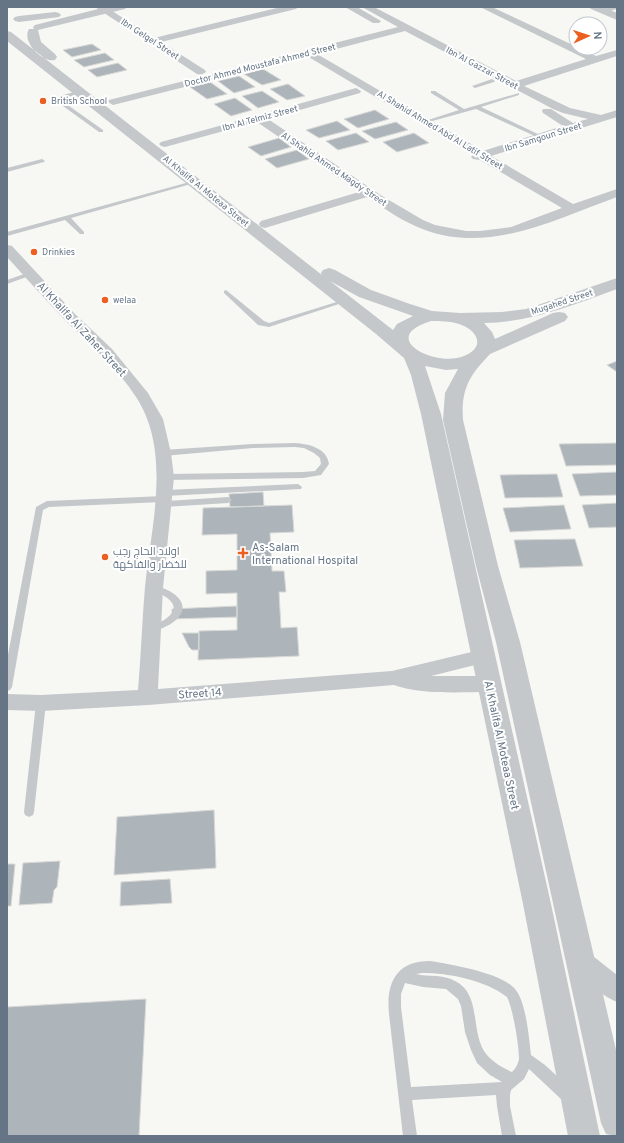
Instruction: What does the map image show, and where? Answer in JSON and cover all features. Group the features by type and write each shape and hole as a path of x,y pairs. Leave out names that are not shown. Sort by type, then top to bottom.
{"street":[{"path":"7,20 101,8 121,7"},
{"path":"153,41 293,7"},
{"name":"Ibn Al Gazzar Street","path":"350,7 396,27 516,90 572,127"},
{"name":"Ibn Al Gazzar Street","path":"367,7 396,27 492,82 567,111 601,118"},
{"path":"485,7 595,60"},
{"path":"7,35 18,35 36,30 101,8"},
{"name":"Ibn Gelgel Street","path":"101,8 201,72"},
{"path":"19,19 32,20 39,25 36,30"},
{"name":"Doctor Ahmed Moustafa Ahmed Street","path":"109,99 302,54 396,27"},
{"name":"Doctor Ahmed Moustafa Ahmed Street","path":"109,99 201,72 396,27"},
{"name":"Al Khalifa Al Moteaa Street","path":"36,30 33,39 40,49 109,99 265,224 345,301 408,353 420,376 431,414 484,656 537,904 584,1136"},
{"name":"Al Khalifa Al Moteaa Street","path":"7,35 195,182 302,260 358,291 374,298 430,316"},
{"path":"516,90 617,53"},
{"name":"Al Shahid Ahmed Abd Al Latif Street","path":"302,54 356,92 572,209"},
{"name":"Al Shahid Ahmed Abd Al Latif Street","path":"302,54 427,122 480,160 519,191"},
{"name":"Ibn Al Telmiz Street","path":"165,144 356,92"},
{"name":"Ibn Samgoun Street","path":"480,160 541,137 617,113"},
{"name":"Al Shahid Ahmed Magdy Street","path":"259,118 367,193 431,228 466,235 513,230 617,193"},
{"name":"Ibn Samgoun Street","path":"480,160 617,122"},
{"path":"265,224 367,193"},
{"path":"544,206 557,214"},
{"name":"Al Khalifa Al Zaher Street","path":"7,249 70,317 107,352 143,396 155,419 163,453 166,477 154,588 148,697"},
{"name":"Mugahed Street","path":"459,318 493,318 525,314 543,310 617,283"},
{"name":"Mugahed Street","path":"480,354 538,326 617,296"},
{"path":"480,354 459,363 438,364 424,361 408,353 399,341 400,332 406,325 417,319 430,316 459,318 475,325 485,335 486,343 480,354 459,381 454,392 452,404 453,420 487,566 510,649 616,1112"},
{"path":"484,656 510,649"},
{"name":"Street 14","path":"7,702 41,703 148,697 392,678 484,656"},
{"name":"Street 14","path":"392,678 418,683 445,685 489,684"},
{"path":"489,684 517,683"},
{"path":"537,904 567,902"},
{"path":"581,961 617,990"}],"lane":[{"path":"475,86 492,82"},
{"path":"427,122 476,107 516,90"},
{"path":"81,92 62,97 59,101 73,112 80,114 101,131"},
{"path":"433,92 464,111"},
{"path":"476,107 541,137"},
{"path":"7,170 42,160"},
{"path":"7,234 195,182"},
{"path":"67,218 82,233"},
{"path":"7,282 30,274"},
{"path":"226,292 261,323 269,325 345,301"},
{"path":"163,453 295,445 306,446 317,450 324,457 324,464 318,473 303,475 166,477"},
{"path":"7,687 41,506 47,504 164,498 298,487"},
{"path":"164,498 228,500"},
{"path":"151,629 169,622 176,614 178,609 178,604 172,595 154,588"},
{"path":"29,812 41,703"},
{"path":"410,1136 395,1002 396,988 402,976 410,971 421,967 434,967 486,979 504,986 511,993 516,1002 525,1058 524,1066 520,1074 510,1084 503,1101 509,1136"},
{"path":"402,976 422,981 442,982 454,986 460,992 465,1001 472,1041 478,1054 488,1066 510,1084"},
{"path":"525,1058 553,1081 579,1109"},
{"path":"405,1094 510,1084"}],"building":[{"path":"92,44 101,50 72,57 63,50"},
{"path":"105,53 114,60 84,67 74,60"},
{"path":"118,63 127,70 97,77 88,70"},
{"path":"263,69 281,80 262,85 244,74"},
{"path":"239,76 255,87 234,93 218,81"},
{"path":"210,82 227,94 207,99 190,87"},
{"path":"288,84 305,96 287,100 270,89"},
{"path":"262,91 279,102 258,108 242,96"},
{"path":"235,98 252,110 231,116 214,104"},
{"path":"375,110 389,119 358,128 344,119"},
{"path":"337,121 350,130 319,138 306,130"},
{"path":"396,122 408,130 375,139 362,131"},
{"path":"356,133 369,142 338,150 326,141"},
{"path":"414,133 429,143 397,152 383,142"},
{"path":"279,138 291,147 261,156 248,147"},
{"path":"297,150 309,159 277,168 265,159"},
{"path":"617,361 617,372 607,365"},
{"path":"617,443 617,465 566,466 559,444"},
{"path":"617,472 617,495 580,496 572,474"},
{"path":"557,474 563,497 505,498 500,475"},
{"path":"263,492 264,506 230,507 229,494"},
{"path":"617,503 617,527 589,528 582,505"},
{"path":"292,505 294,532 270,533 272,571 284,571 286,592 279,592 281,628 297,627 299,656 198,660 199,631 237,630 237,593 206,594 206,571 237,570 237,534 202,535 203,508"},
{"path":"564,505 571,529 510,532 503,508"},
{"path":"575,539 583,566 520,568 514,540"},
{"path":"237,606 237,617 172,619 172,609"},
{"path":"182,633 199,633 199,650 192,650 189,647"},
{"path":"214,810 216,868 114,875 117,817"},
{"path":"60,861 57,887 54,890 52,903 19,905 23,863"},
{"path":"7,864 15,864 11,906 7,906"},
{"path":"170,879 172,903 120,906 121,882"},
{"path":"146,999 139,1136 7,1136 7,1007"}],"place":[{"name":"British School","path":"43,101"},
{"name":"Drinkies","path":"34,252"},
{"name":"welaa","path":"105,300"},
{"name":"As-Salam International Hospital","path":"243,553"},
{"name":"اولاد الحاج رجب للخضار والفاكهة","path":"105,557"}]}
